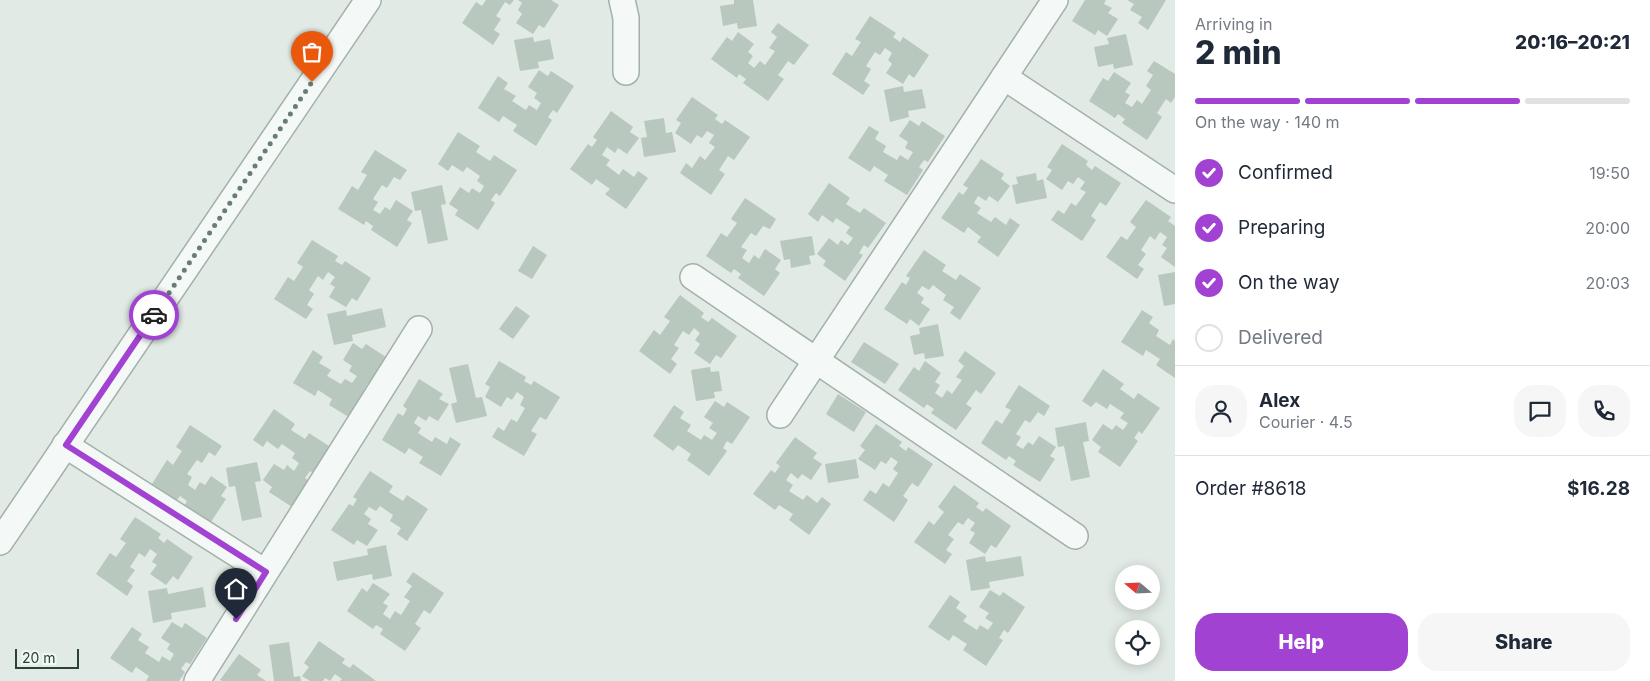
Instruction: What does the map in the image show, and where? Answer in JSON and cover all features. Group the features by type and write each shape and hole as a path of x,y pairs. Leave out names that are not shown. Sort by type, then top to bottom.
{"street":[{"path":"0,542 368,0"},
{"path":"780,415 1055,0"},
{"path":"626,72 629,6"},
{"path":"1004,77 1175,190"},
{"path":"693,277 1075,536"},
{"path":"197,681 420,329"},
{"path":"66,445 266,572"}],"building":[{"path":"486,0 514,0 510,5 505,2 496,16 501,19 494,30 500,34 493,45 462,23 476,2 482,6"},
{"path":"518,0 551,0 559,5 544,28 539,25 533,34 516,23 522,14 518,10 522,3"},
{"path":"734,0 753,0 757,26 738,29 737,23 723,26 720,6 734,4"},
{"path":"1085,0 1106,0 1104,4 1112,8 1108,13 1118,19 1107,36 1098,30 1095,35 1072,21"},
{"path":"1127,0 1166,0 1148,30 1138,23 1142,17 1130,10 1134,4"},
{"path":"870,16 896,33 893,37 900,42 903,37 929,55 914,78 909,74 903,84 886,73 892,64 888,60 892,53 885,48 880,55 875,52 866,66 871,69 864,81 870,85 863,95 832,74 846,52 852,56 861,42 855,39"},
{"path":"778,23 809,45 794,65 788,61 778,75 784,79 768,101 743,83 746,79 739,74 737,78 711,59 727,37 732,41 738,32 754,44 748,52 753,56 748,63 754,68 760,61 765,65 775,51 769,48 777,37 771,32"},
{"path":"1126,34 1133,65 1114,69 1113,64 1098,67 1094,47 1109,44 1107,38"},
{"path":"533,37 534,42 550,39 554,59 538,62 539,68 520,71 514,40"},
{"path":"1154,61 1175,74 1175,97 1171,103 1166,99 1157,113 1162,117 1147,140 1122,123 1125,119 1118,114 1115,118 1089,101 1103,78 1108,81 1114,72 1131,83 1125,92 1130,95 1125,103 1132,107 1137,100 1142,104 1151,90 1146,86 1153,75 1147,71"},
{"path":"539,70 548,76 551,71 574,86 557,113 553,110 548,117 552,120 536,146 513,131 517,125 503,116 499,122 478,108 498,76 508,83 504,89 516,96 512,101 526,110 529,105 537,110 541,103 534,98 537,93 528,87"},
{"path":"903,86 904,92 922,89 926,108 908,111 909,117 890,122 884,90"},
{"path":"692,97 718,115 715,119 722,124 725,120 750,137 734,160 728,156 719,170 725,174 711,195 680,173 686,163 692,168 700,156 705,160 715,147 709,143 714,135 707,131 702,138 697,135 691,144 675,133 681,123 676,120"},
{"path":"611,111 633,127 630,132 639,138 627,154 618,148 615,153 607,147 602,155 610,160 606,165 619,175 623,169 634,177 638,171 648,178 626,209 605,194 610,189 596,179 592,185 570,169 588,144 592,147 597,140 593,137"},
{"path":"664,118 666,133 672,132 676,152 644,157 641,138 647,137 644,121"},
{"path":"910,120 919,126 922,121 945,136 928,162 924,160 919,167 923,170 907,195 884,181 888,175 874,166 870,172 848,158 869,126 879,132 875,139 886,146 883,152 897,160 900,155 908,160 913,152 905,148 908,142 899,136"},
{"path":"458,132 480,146 476,152 490,161 494,155 517,170 500,196 496,193 491,200 495,203 478,230 455,215 458,210 449,204 460,187 469,193 472,188 480,193 484,186 477,181 480,176 467,167 463,172 452,165 448,171 438,164"},
{"path":"1062,144 1088,161 1086,165 1092,170 1095,166 1121,183 1106,206 1100,202 1091,216 1096,220 1082,241 1051,220 1058,210 1064,214 1071,203 1076,206 1086,192 1080,189 1085,182 1078,177 1073,184 1068,181 1062,190 1046,179 1052,170 1047,167"},
{"path":"375,150 407,170 400,180 394,177 387,188 382,185 373,199 378,202 373,210 380,214 385,207 390,210 396,200 413,211 407,220 412,223 397,247 371,230 373,226 366,221 364,225 338,209 352,186 358,190 367,175 361,172"},
{"path":"981,159 1004,174 1001,179 1010,186 998,202 989,196 986,201 978,196 974,203 981,208 977,213 991,222 995,217 1006,225 1010,218 1020,225 998,257 977,242 981,237 968,227 964,233 941,218 959,192 963,195 968,188 963,185"},
{"path":"1036,173 1037,181 1043,179 1047,198 1016,204 1012,185 1018,184 1016,177"},
{"path":"829,183 850,198 846,204 860,213 864,208 886,223 868,248 864,245 859,253 863,255 845,281 823,265 826,261 817,254 829,238 838,245 841,240 848,245 853,238 846,233 850,227 836,218 833,223 822,215 818,222 808,214"},
{"path":"442,185 446,204 441,205 448,240 428,244 421,210 415,211 411,192"},
{"path":"745,198 776,219 770,229 763,226 756,236 751,233 741,247 747,250 742,258 749,263 754,255 759,259 765,249 781,260 775,269 780,273 764,296 738,278 741,274 734,269 731,273 706,256 721,233 727,237 737,223 731,219"},
{"path":"1146,200 1171,217 1168,221 1175,226 1175,267 1161,257 1167,248 1162,245 1167,237 1160,232 1155,240 1150,236 1141,250 1146,254 1138,265 1144,269 1137,279 1106,257 1121,236 1127,240 1136,227 1130,222"},
{"path":"812,236 815,255 809,256 811,264 791,268 790,259 784,260 780,241"},
{"path":"312,240 338,256 335,261 342,265 345,261 371,278 357,301 352,298 346,307 329,297 335,287 330,284 335,277 328,272 323,280 318,276 309,290 314,294 307,305 313,309 306,319 274,299 288,277 294,281 303,267 297,263"},
{"path":"533,246 547,255 532,279 518,271"},
{"path":"924,250 946,265 942,271 956,280 960,274 981,288 960,320 950,313 954,307 943,300 946,295 933,285 929,290 922,286 917,293 924,298 921,303 930,309 919,326 910,319 907,324 884,309 902,282 906,285 910,278 906,276"},
{"path":"1175,272 1175,304 1164,306 1158,275"},
{"path":"680,295 704,313 701,317 708,322 712,318 737,336 721,358 716,355 710,364 694,353 700,344 695,340 700,333 694,328 689,335 683,331 674,345 679,348 671,359 677,364 670,374 639,351 654,330 660,335 670,321 664,317"},
{"path":"516,306 530,316 513,339 499,329"},
{"path":"382,308 386,327 352,335 353,341 334,345 327,314 346,310 347,316"},
{"path":"1142,310 1153,317 1149,323 1159,330 1156,336 1170,345 1173,339 1175,341 1175,378 1156,365 1160,359 1146,350 1143,356 1121,342"},
{"path":"938,324 944,356 925,359 924,353 914,355 910,336 920,334 919,328"},
{"path":"864,342 899,364 885,384 851,362"},
{"path":"353,343 362,349 366,344 389,359 372,386 368,383 364,390 368,393 352,419 329,405 332,399 318,390 315,396 293,383 313,350 323,357 319,363 331,370 327,376 341,384 345,379 352,383 357,376 349,371 352,366 343,360"},
{"path":"965,351 996,373 981,394 976,390 966,404 972,408 956,430 931,413 934,409 927,404 924,408 898,390 914,367 919,371 925,361 941,373 935,382 940,385 935,393 942,398 947,390 952,394 962,380 956,377 964,366 958,361"},
{"path":"499,361 526,377 524,381 531,385 534,381 560,397 546,420 540,417 531,431 537,434 524,456 492,437 498,427 504,431 511,419 517,422 525,408 520,405 524,397 517,392 512,400 507,397 501,407 485,397 490,387 485,384"},
{"path":"468,364 476,398 482,397 487,416 456,423 451,404 457,402 449,368"},
{"path":"710,367 711,372 719,371 722,391 714,392 715,398 696,401 691,370"},
{"path":"1103,369 1124,384 1120,389 1134,399 1138,393 1160,408 1142,434 1139,431 1134,438 1138,441 1120,467 1098,452 1101,447 1092,440 1103,424 1112,430 1116,425 1123,430 1128,423 1120,418 1124,413 1110,404 1107,409 1096,402 1091,407 1082,401"},
{"path":"419,379 443,394 439,399 449,404 438,421 429,416 426,421 418,416 414,423 421,428 418,433 432,442 435,437 447,444 450,437 461,444 441,476 419,463 423,457 409,448 405,454 382,440 398,413 403,416 407,409 403,406"},
{"path":"1019,385 1050,406 1044,416 1038,412 1030,423 1025,420 1016,434 1021,437 1016,445 1023,449 1028,442 1033,445 1039,436 1056,447 1050,456 1055,459 1040,482 1013,465 1016,461 1009,456 1006,460 981,443 996,420 1002,424 1011,410 1005,407"},
{"path":"838,394 866,412 854,432 826,414"},
{"path":"715,401 724,407 727,402 750,417 732,444 727,441 723,448 727,451 709,476 687,460 691,454 678,445 673,451 653,436 674,405 684,412 680,418 691,425 687,431 701,440 704,435 712,440 717,433 709,428 713,423 704,417"},
{"path":"274,409 295,424 291,430 305,439 309,433 332,448 314,474 310,471 305,478 309,481 292,507 269,492 272,487 263,480 274,464 284,470 287,465 294,471 299,463 292,458 295,453 282,444 278,449 267,441 263,447 253,440"},
{"path":"1086,422 1089,441 1083,442 1090,477 1071,481 1064,446 1058,447 1055,428"},
{"path":"876,424 902,442 899,446 906,451 908,447 933,464 918,487 912,483 903,496 908,500 894,522 863,500 870,490 876,494 883,483 889,487 898,473 893,469 898,462 891,457 886,464 881,461 875,470 858,459 865,450 860,446"},
{"path":"190,425 222,446 215,456 209,452 202,463 197,460 187,474 192,477 188,485 195,490 200,482 205,485 211,476 227,487 221,496 226,499 211,522 185,505 187,501 180,496 177,500 152,484 167,460 173,465 182,451 176,447"},
{"path":"795,437 817,453 813,458 822,464 811,480 802,474 798,479 791,473 786,480 793,485 789,491 803,500 807,495 817,503 822,497 831,504 809,535 789,520 793,514 779,505 775,510 753,494 771,470 775,473 780,466 776,463"},
{"path":"856,459 859,478 828,483 825,464"},
{"path":"257,462 261,481 255,482 262,517 242,521 235,486 229,487 226,468"},
{"path":"370,471 393,486 389,492 403,501 407,495 428,509 407,541 397,534 401,528 390,521 393,515 380,506 376,511 369,507 364,514 371,519 368,524 378,530 367,546 357,540 354,545 331,530 349,504 353,506 357,499 353,497"},
{"path":"954,485 979,503 976,507 983,512 986,508 1011,526 996,548 991,545 985,554 969,543 975,533 970,530 975,523 968,518 963,525 958,522 948,535 954,539 946,550 952,554 945,564 914,542 929,521 934,525 944,512 938,507"},
{"path":"135,517 161,534 158,538 164,543 167,539 193,557 178,580 173,576 166,585 150,574 157,565 152,562 157,554 150,549 145,557 139,553 130,567 135,570 127,581 133,586 127,596 96,574 110,553 116,557 126,543 120,539"},
{"path":"386,545 392,576 373,580 372,574 337,581 333,562 368,555 367,549"},
{"path":"985,556 986,562 1021,556 1024,576 989,582 990,588 971,591 966,560"},
{"path":"413,572 444,593 430,614 424,610 415,624 421,628 405,651 380,634 383,629 376,625 373,629 347,611 362,588 367,592 373,583 390,594 383,603 388,606 383,614 390,619 395,611 401,615 410,601 404,597 412,586 406,582"},
{"path":"203,587 206,607 171,613 172,619 153,623 148,591 167,588 168,594"},
{"path":"990,590 1000,596 1003,592 1025,607 1008,633 1004,630 999,638 1003,640 986,666 963,650 967,644 953,635 949,641 928,627 950,595 960,602 956,608 967,616 963,621 977,630 980,625 988,630 993,623 985,618 989,613 979,607"},
{"path":"172,622 182,628 185,623 207,638 190,664 186,662 181,669 185,672 179,681 146,681 149,676 136,667 132,673 110,658 132,627 142,634 138,640 149,647 145,653 159,662 162,656 170,661 174,654 167,649 170,644 161,638"},
{"path":"319,641 345,659 342,663 350,668 353,664 376,681 340,681 342,679 335,674 330,681 325,678 323,681 310,681 302,676 309,667 304,663"},
{"path":"289,642 294,677 300,676 301,681 274,681 269,645"},
{"path":"239,654 261,670 257,675 266,681 220,680"}],"way so far":[{"path":"154,315 312,82"}],"route":[{"path":"154,315 66,445 266,572 236,619"}]}
